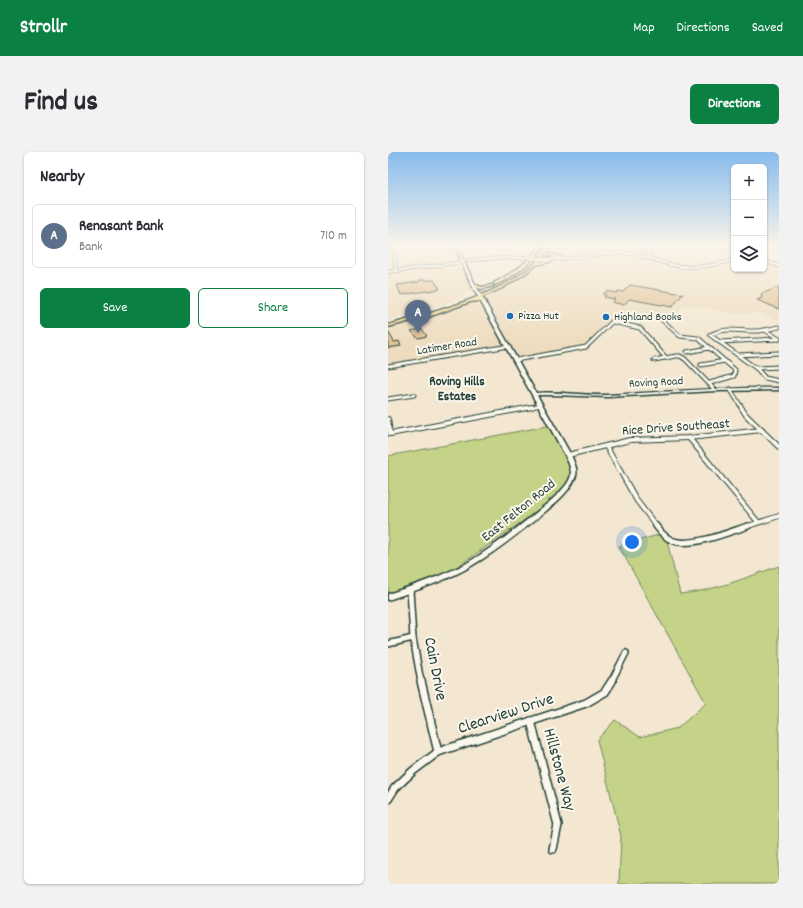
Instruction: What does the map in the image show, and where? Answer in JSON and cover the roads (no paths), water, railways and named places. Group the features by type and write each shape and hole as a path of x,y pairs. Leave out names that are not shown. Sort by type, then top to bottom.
{"main road":[{"path":"388,324 432,314 465,302 503,279"},
{"path":"388,324 440,309 480,294 513,279"},
{"path":"476,286 482,288 492,286"},
{"path":"465,302 476,300 484,302"}],"street":[{"name":"East Felton Road","path":"388,597 410,590 471,564 515,532 547,506 567,489 573,479 573,466 568,455 472,279"},
{"path":"516,360 586,347 619,315"},
{"path":"662,320 680,336 698,338 734,370 734,376 710,383"},
{"path":"613,322 640,328 666,358"},
{"path":"779,326 765,330 724,330 710,335 756,368 765,378 779,381"},
{"path":"765,330 779,339"},
{"path":"719,342 779,339"},
{"name":"Latimer Road","path":"388,366 509,346"},
{"path":"687,352 709,348"},
{"path":"738,355 779,353"},
{"path":"654,360 680,356 686,359 714,389"},
{"path":"701,365 724,361"},
{"path":"756,368 779,367"},
{"name":"Roving Road","path":"535,394 550,393 601,396 714,389 779,389"},
{"path":"730,389 746,415 779,447"},
{"path":"388,399 414,394"},
{"path":"388,419 390,434 541,405"},
{"name":"Rice Drive Southeast","path":"568,455 630,440 689,438 762,430"},
{"path":"689,438 758,522"},
{"path":"606,446 630,490 659,530 668,538 679,542 691,541 779,516"},
{"name":"Cain Drive","path":"410,590 413,638 418,668 438,752"},
{"path":"388,644 413,638"},
{"name":"Clearview Drive","path":"388,800 395,788 413,770 438,752 586,702 605,692 616,675 626,653"},
{"name":"Hillstone Way","path":"531,721 558,825 552,849"}],"place":[{"name":"Pizza Hut","path":"510,316"},
{"name":"Highland Books","path":"606,317"},
{"name":"Renasant Bank","path":"418,333"}],"district":[{"name":"Roving Hills Estates","path":"457,390"}]}
